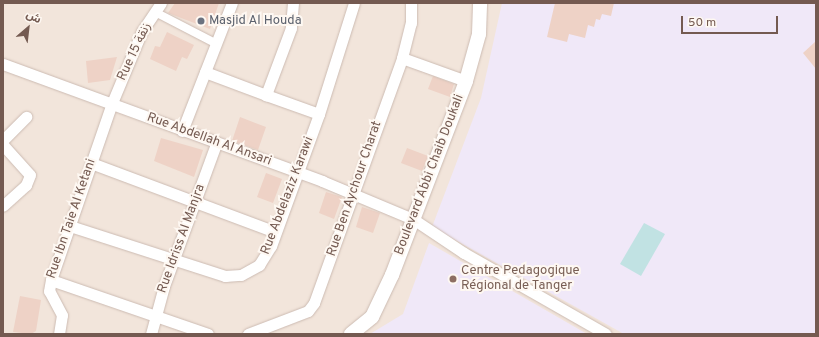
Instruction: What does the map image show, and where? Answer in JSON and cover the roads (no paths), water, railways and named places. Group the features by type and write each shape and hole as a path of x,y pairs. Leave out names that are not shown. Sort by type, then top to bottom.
{"street":[{"path":"182,131 232,3"},
{"path":"266,95 291,28 294,3"},
{"name":"Rue Abdelaziz Karawi","path":"70,226 216,274 236,276 255,268 263,262 276,232 296,172 319,114 354,3"},
{"name":"Rue Ben Aychour Charat","path":"248,334 311,308 324,281 402,58 410,23 411,3"},
{"name":"Boulevard Abbi Chaib Doukali","path":"351,334 372,317 380,302 466,82 479,34 482,6"},
{"path":"158,8 217,44"},
{"name":"Rue 15 زنقة","path":"112,103 142,31 158,8"},
{"path":"402,58 466,82"},
{"name":"Rue Abdellah Al Ansari","path":"3,64 112,103 216,144 296,172 413,218 464,253 606,334"},
{"path":"205,72 319,114"},
{"name":"Rue Ibn Taie Al Ketani","path":"59,334 62,315 49,291 51,280 112,103"},
{"path":"3,140 26,118"},
{"name":"Rue Idriss Al Manjra","path":"151,334 154,316 216,144"},
{"path":"3,145 30,175 26,185 18,194 3,206"},
{"path":"91,163 276,232"},
{"path":"51,280 208,334"}],"water":[{"path":"644,223 665,234 641,276 620,264"}],"place":[{"name":"Masjid Al Houda","path":"201,21"},
{"name":"Centre Pedagogique Régional de Tanger","path":"453,279"}]}
